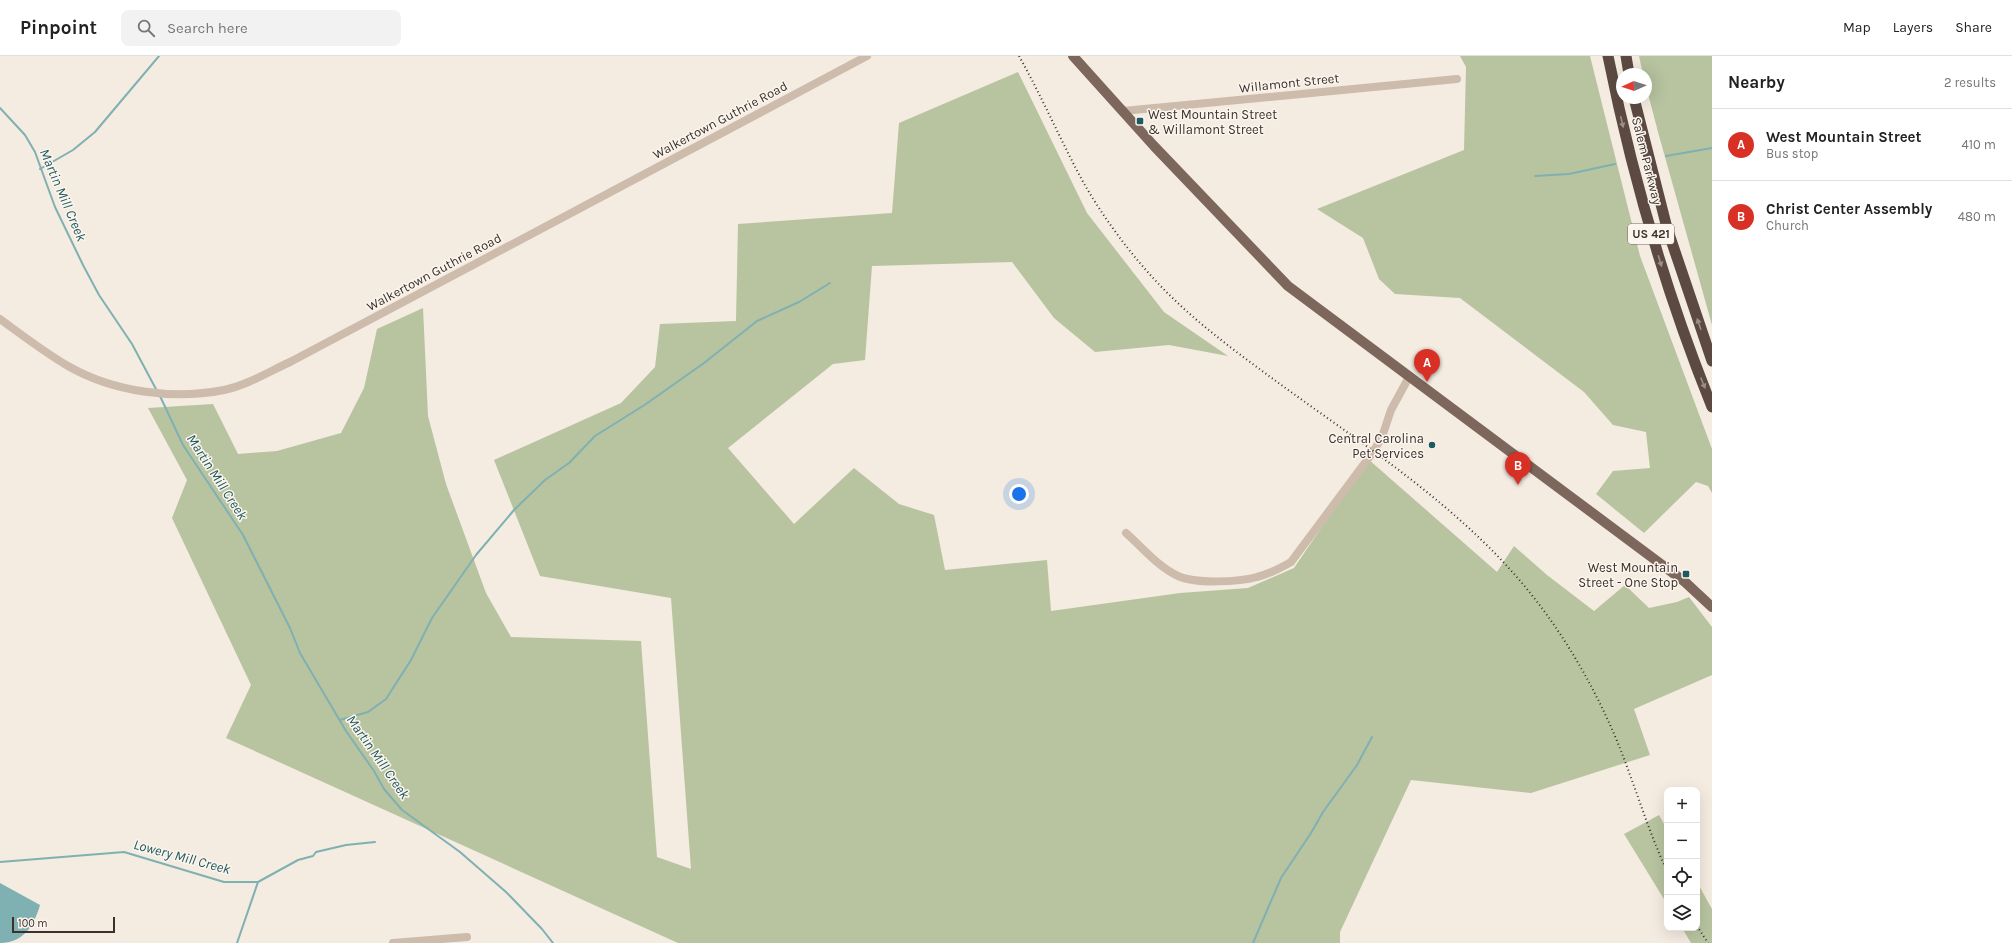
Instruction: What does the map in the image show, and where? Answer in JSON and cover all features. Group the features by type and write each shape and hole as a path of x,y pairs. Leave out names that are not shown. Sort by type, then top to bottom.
{"highway":[{"name":"Salem Parkway","path":"1608,56 1629,152 1651,233 1684,332 1712,407"},
{"path":"1626,56 1628,68"},
{"name":"Salem Parkway","path":"1636,104 1667,228 1712,361"}],"main road":[{"path":"1073,56 1123,112 1288,286 1685,582 1712,606"}],"street":[{"name":"Walkertown Guthrie Road","path":"0,319 69,366 124,388 159,393 197,393 225,390 248,382 298,358 867,56"},
{"name":"Willamont Street","path":"1123,112 1457,79"},
{"path":"1126,533 1168,571 1179,577 1192,580 1240,580 1256,578 1274,572 1291,562 1373,452 1382,437 1392,410 1409,377"},
{"path":"393,943 468,938"}],"green space":[{"path":"1460,56 1590,56 1640,256 1712,449 1712,493 1708,486 1696,482 1644,533 1596,494 1613,471 1650,468 1646,432 1613,425 1584,392 1460,298 1395,294 1379,279 1363,238 1317,209 1464,150 1466,67"},
{"path":"1639,56 1712,56 1712,325 1651,104 1652,104 1652,68 1642,68"},
{"path":"1018,72 1087,213 1164,312 1228,356 1169,345 1095,352 1054,318 1012,262 872,266 865,360 833,364 728,448 794,524 854,468 899,504 934,515 945,570 1047,560 1051,611 1180,593 1248,588 1294,568 1368,459 1497,572 1514,546 1547,575 1594,611 1625,585 1649,608 1677,602 1689,597 1712,627 1712,675 1634,709 1650,755 1531,793 1411,780 1340,932 1340,943 678,943 226,738 251,685 172,518 187,480 148,408 213,404 238,454 277,451 341,433 364,388 377,329 423,308 428,416 446,484 486,593 511,637 641,641 657,857 691,869 671,598 540,576 494,460 621,403 655,367 660,324 736,321 738,224 892,213 899,123"},
{"path":"1659,815 1664,824 1664,899 1624,834"},
{"path":"1700,887 1712,909 1712,943 1691,943 1684,931 1700,931"}],"water":[{"path":"0,883 40,905 38,913 31,926 21,937 8,942 0,943"}],"waterway":[{"path":"40,169 73,150 95,132 159,56"},
{"name":"Martin Mill Creek","path":"0,108 25,135 35,152 55,207 83,265 99,295 132,344 157,391"},
{"path":"1666,156 1712,148"},
{"path":"1535,176 1569,174 1615,164"},
{"path":"340,720 368,712 386,699 411,660 432,618 476,555 514,510 545,480 569,463 595,436 646,404 704,363 757,321 799,302 830,283"},
{"name":"Martin Mill Creek","path":"160,396 183,445 243,535 290,628 300,653 346,731 374,771 384,789 402,810 460,852 506,892 542,929 553,943"},
{"path":"1253,943 1281,878 1323,812 1357,765 1372,737"},
{"name":"Lowery Mill Creek","path":"0,862 124,852 224,882 258,882 298,860 313,856 316,852 346,845 375,842"},
{"path":"237,943 258,882"}],"railway":[{"path":"1019,56 1074,165 1092,197 1114,231 1153,278 1181,306 1224,342 1408,477 1441,504 1473,532 1503,562 1543,609 1565,641 1603,709 1619,745 1664,864"},
{"path":"1700,931 1708,943"}],"place":[{"name":"West Mountain Street & Willamont Street","path":"1140,121"},
{"name":"West Mountain Street","path":"1427,382"},
{"name":"Central Carolina Pet Services","path":"1432,445"},
{"name":"Christ Center Assembly","path":"1518,485"},
{"name":"West Mountain Street - One Stop","path":"1686,574"}]}
